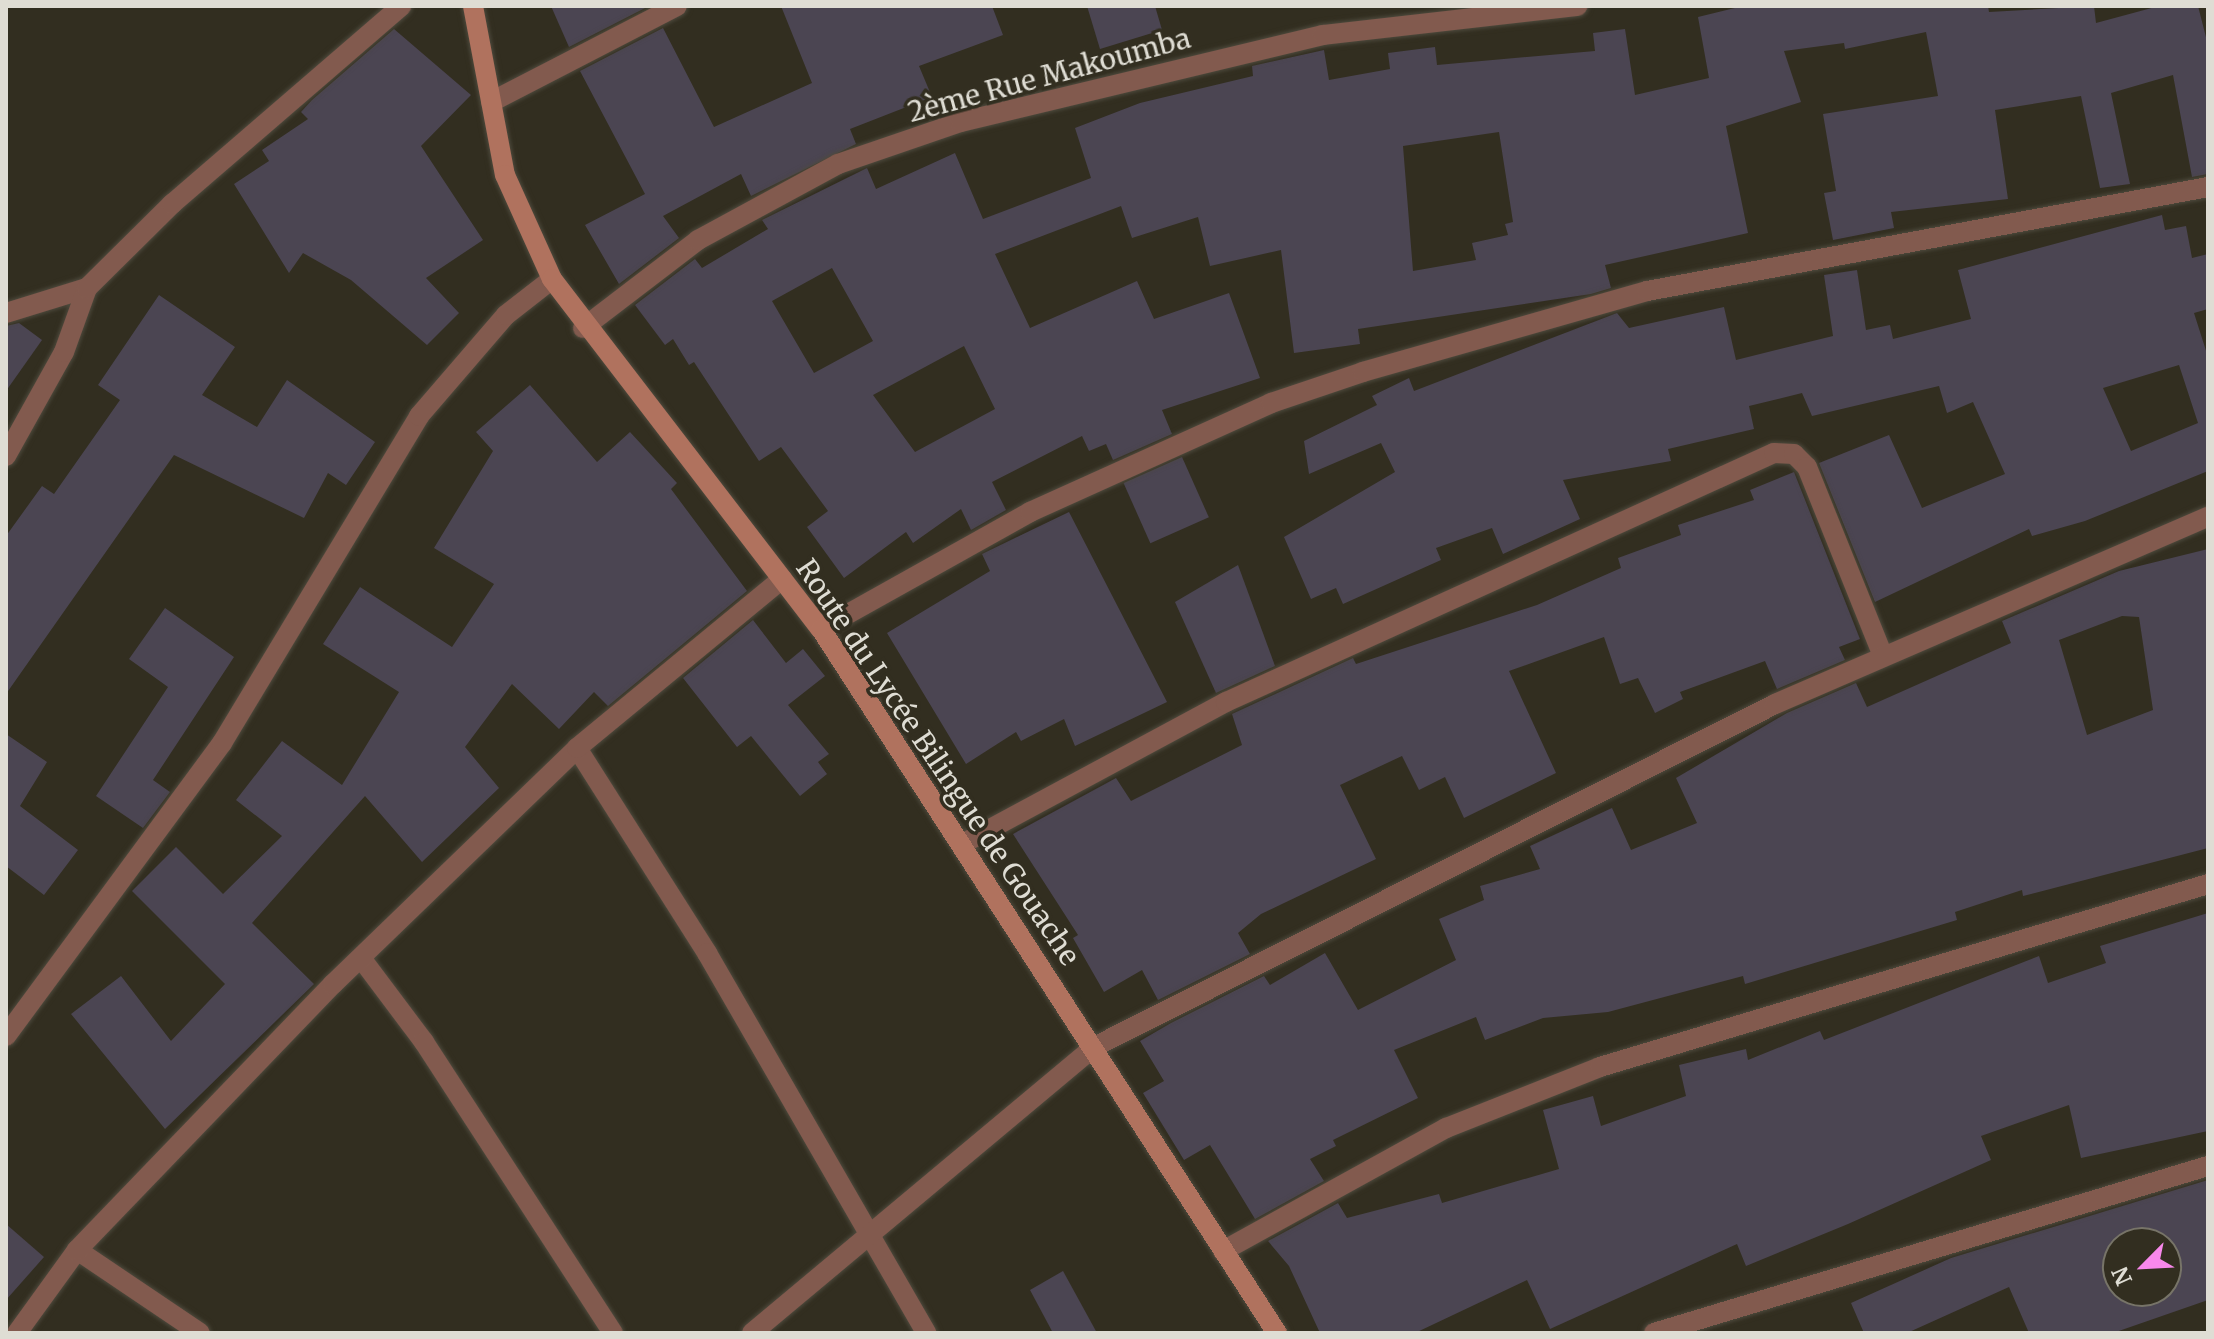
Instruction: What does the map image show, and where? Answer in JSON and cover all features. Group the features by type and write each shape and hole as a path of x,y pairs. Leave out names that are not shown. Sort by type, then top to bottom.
{"street":[{"path":"6,456 64,352 87,288 172,204 401,6"},
{"name":"Route du Lycée Bilingue de Gouache","path":"473,6 505,175 552,279 583,328 821,629 964,843 1277,1333"},
{"path":"491,102 677,6"},
{"name":"2ème Rue Makoumba","path":"583,328 698,240 838,164 961,122 1323,35 1577,6"},
{"path":"821,629 1030,512 1271,403 1536,317 2208,187"},
{"path":"6,1036 222,743 419,416 506,315 552,279"},
{"path":"6,313 87,288"},
{"path":"964,843 1226,702 1774,453 1794,454 1807,467 1883,656"},
{"path":"752,1333 1094,1047 1883,656 2208,517"},
{"path":"17,1333 77,1250 361,958 577,748 782,579"},
{"path":"577,748 872,1233 926,1333"},
{"path":"1223,1251 1446,1128 1600,1067 2208,884"},
{"path":"361,958 424,1042 613,1333"},
{"path":"1654,1333 2208,1166"},
{"path":"77,1250 200,1333"}],"building":[{"path":"551,6 649,6 569,47"},
{"path":"781,6 992,6 1003,35 919,66 932,97 850,129 856,144 751,196 741,174 663,216 679,238 619,284 585,225 645,194 580,71 663,28 714,127 812,83"},
{"path":"1087,6 1155,6 1162,30 1100,49"},
{"path":"1743,6 1988,6 1989,12 2094,6 2096,23 2159,6 2198,6 2208,45 2208,174 2192,177 2173,75 2111,93 2130,184 2100,188 2081,96 1995,110 2008,199 1891,212 1894,228 1833,240 1824,193 1836,191 1823,114 1938,96 1926,32 1845,49 1844,43 1784,51 1801,102 1726,126 1748,233 1605,265 1611,288 1591,294 1358,329 1360,344 1294,353 1281,250 1210,266 1198,217 1132,238 1121,206 995,254 1030,328 1137,281 1154,319 1229,293 1260,378 1162,410 1172,434 1113,460 1106,444 1089,451 1082,436 992,482 1006,510 971,530 961,509 913,543 906,532 844,578 807,527 828,511 781,447 759,461 694,362 689,365 673,339 665,345 635,305 695,259 702,268 768,229 762,220 867,168 876,189 955,153 983,219 1091,178 1075,128 1140,103 1253,76 1252,66 1324,50 1329,80 1390,69 1388,53 1435,47 1437,65 1595,51 1593,33 1625,29 1635,95 1709,78 1698,17","holes":["1499,132 1513,222 1505,224 1508,235 1472,243 1476,260 1413,271 1403,146","832,268 873,341 814,373 772,301","964,346 995,409 915,452 873,395"]},
{"path":"394,29 471,95 421,146 483,240 426,278 459,313 427,345 351,280 303,253 289,273 234,184 269,161 262,150 308,119 301,112 312,100"},
{"path":"2162,215 2165,230 2186,226 2192,258 2208,254 2208,309 2194,313 2208,357 2208,471 2085,521 2032,536 2029,529 1875,602 1819,463 1889,435 1922,508 2005,474 1973,402 1947,413 1939,386 1812,416 1802,393 1749,406 1754,429 1668,449 1671,461 1563,480 1580,519 1503,554 1492,528 1436,548 1441,560 1343,604 1336,588 1311,599 1284,537 1395,472 1381,443 1309,474 1304,441 1377,405 1372,396 1409,378 1414,391 1617,313 1629,328 1724,307 1736,360 1833,336 1824,275 1857,270 1866,330 1890,325 1893,339 1971,319 1958,270","holes":["2179,365 2198,423 2131,451 2103,388"]},
{"path":"159,295 235,347 202,395 257,427 287,380 375,442 346,485 328,473 304,518 174,455 6,694 6,536 42,486 54,494 120,400 98,385"},
{"path":"19,323 42,340 6,391 6,326"},
{"path":"530,385 597,462 630,432 677,483 671,489 747,591 608,706 594,692 559,729 512,684 465,747 499,788 422,862 365,796 252,923 314,984 165,1129 71,1014 121,976 171,1041 225,984 132,891 176,847 223,894 282,836 236,800 282,741 342,785 399,692 323,644 360,587 452,647 494,584 434,548 493,451 476,432"},
{"path":"1182,457 1209,517 1150,543 1124,483"},
{"path":"1794,472 1860,639 1839,647 1845,660 1777,689 1765,661 1680,692 1683,699 1655,713 1638,678 1620,684 1604,637 1509,671 1556,773 1464,818 1445,777 1419,790 1402,756 1340,785 1376,859 1261,914 1238,933 1250,954 1158,1000 1142,970 1104,992 1073,938 1078,935 1013,834 1116,778 1131,801 1242,745 1232,714 1353,658 1356,664 1537,605 1621,568 1618,558 1681,535 1678,525 1754,500 1750,490"},
{"path":"1069,512 1167,702 1075,746 1064,719 1021,741 1016,732 966,764 887,633 990,571 982,554"},
{"path":"2208,549 2208,848 2023,896 2022,890 1955,912 1957,920 1745,984 1743,976 1608,1012 1543,1018 1485,1040 1476,1017 1394,1050 1418,1098 1333,1140 1336,1146 1310,1159 1324,1181 1255,1219 1210,1145 1184,1160 1143,1093 1164,1081 1140,1041 1171,1023 1264,976 1270,985 1325,953 1358,1010 1456,960 1439,919 1484,900 1480,886 1540,869 1530,846 1612,808 1631,850 1697,823 1676,778 1787,713 1856,683 1867,707 2011,643 2002,621 2119,571","holes":["2122,616 2139,617 2153,710 2087,735 2059,640"]},
{"path":"1238,565 1275,666 1216,693 1175,602"},
{"path":"165,608 234,657 153,780 170,792 143,828 96,796 168,687 129,659"},
{"path":"753,620 786,663 803,649 825,676 788,705 829,754 818,762 827,774 800,796 751,736 737,747 683,678"},
{"path":"6,734 47,762 20,806 78,850 44,895 6,866"},
{"path":"2208,913 2208,1131 2081,1158 2069,1105 1981,1136 1991,1160 1848,1224 1746,1266 1737,1244 1550,1329 1527,1280 1415,1333 1320,1333 1289,1266 1268,1241 1338,1203 1347,1218 1439,1194 1442,1203 1559,1169 1543,1110 1593,1096 1601,1126 1686,1096 1679,1065 1746,1049 1748,1060 1820,1031 1824,1040 2039,956 2048,983 2106,963 2100,946"},
{"path":"2208,1180 2208,1300 2113,1333 2029,1333 2009,1287 1907,1333 1864,1333 1851,1303 1951,1258"},
{"path":"6,1224 44,1257 6,1300"},
{"path":"1063,1271 1097,1333 1053,1333 1030,1290"}]}
